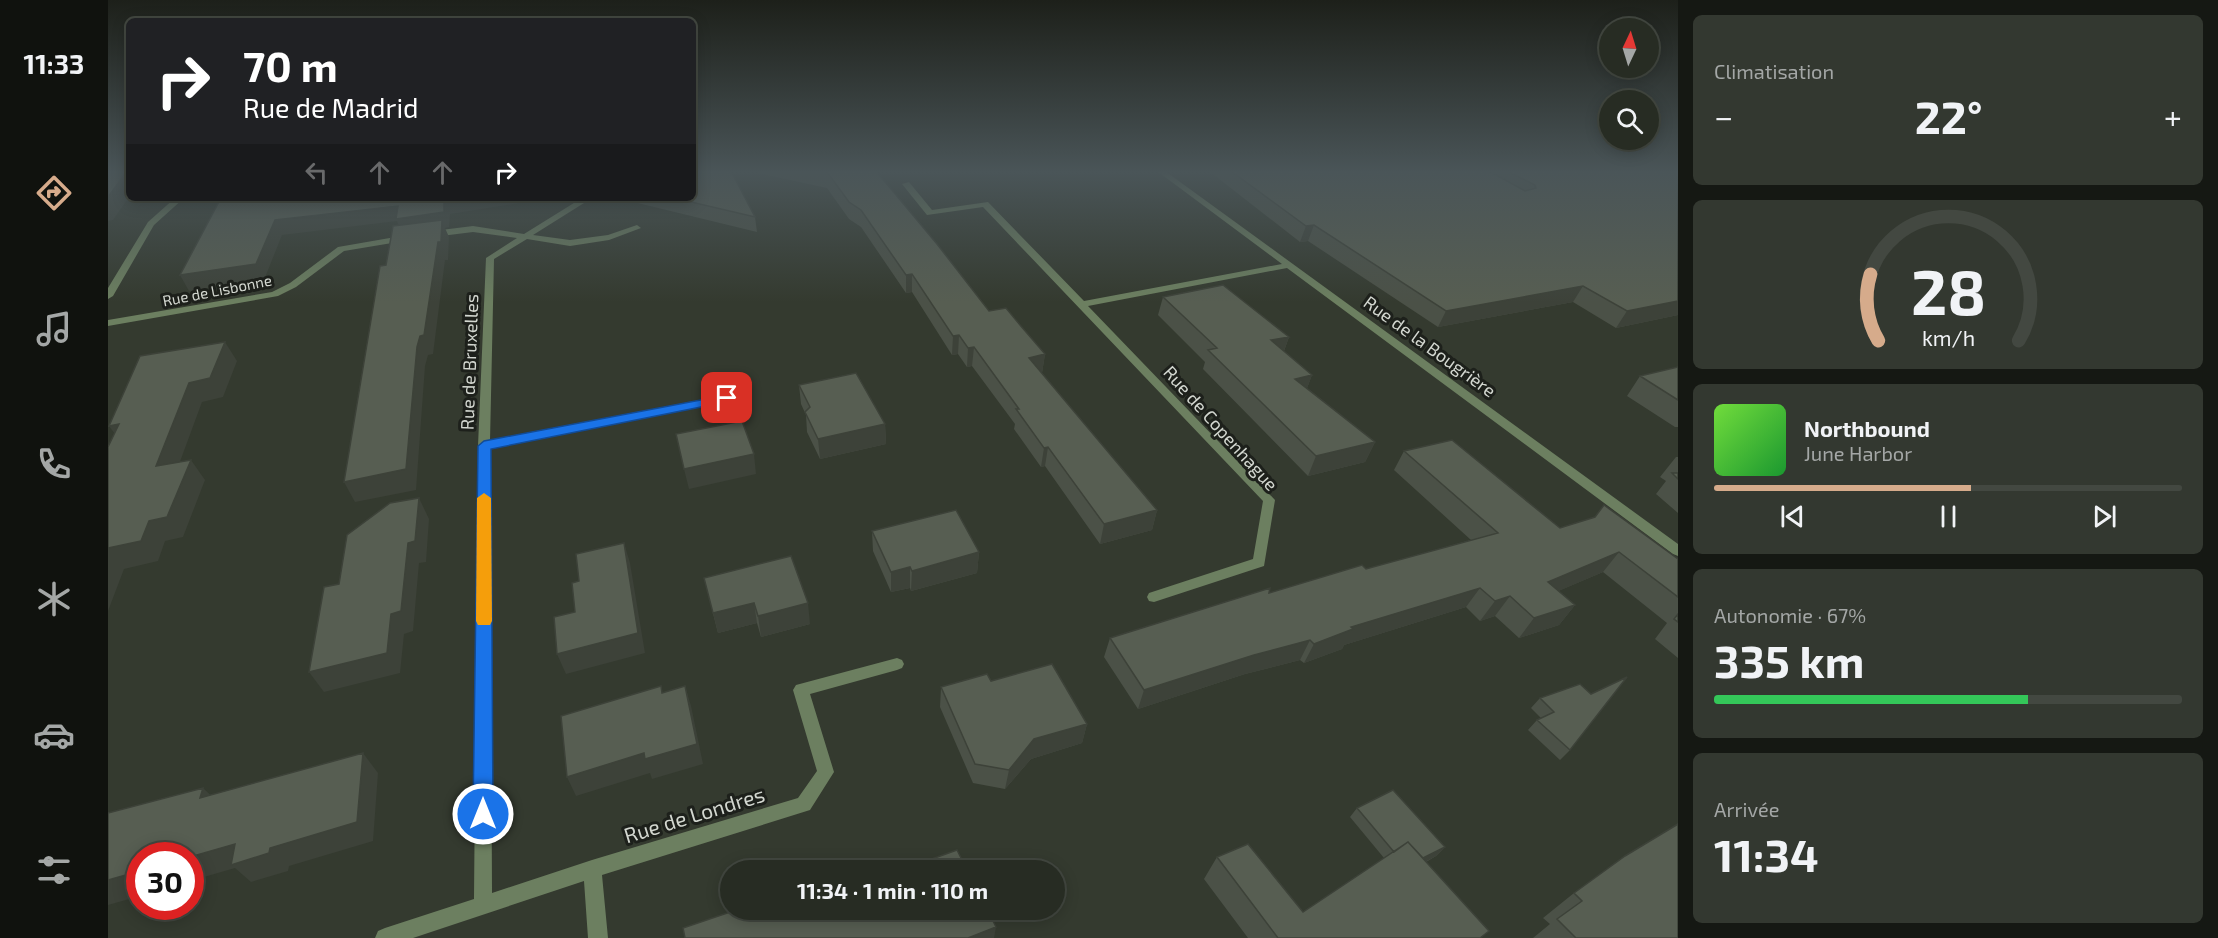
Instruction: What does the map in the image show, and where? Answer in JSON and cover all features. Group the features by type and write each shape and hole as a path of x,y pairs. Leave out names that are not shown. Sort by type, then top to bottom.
{"street":[{"path":"108,296 151,224 161,215"},
{"name":"Rue de Bruxelles","path":"483,906 484,446 490,258 560,215"},
{"name":"Rue de Copenhague","path":"996,215 1269,500 1259,562 1154,597"},
{"name":"Rue de la Bougrière","path":"1221,215 1678,551"},
{"path":"426,235 473,228 570,243 609,237 637,228"},
{"name":"Rue de Lisbonne","path":"108,322 275,294 292,285 341,249 415,237"},
{"path":"1083,304 1290,265"},
{"path":"484,446 727,398 737,416"},
{"name":"Rue de Londres","path":"385,938 592,869 804,804 826,772 801,690 897,664"},
{"path":"592,869 598,938"}],"building":[{"path":"212,215 321,215 275,220 256,264 180,275"},
{"path":"397,215 425,215 396,219"},
{"path":"864,215 913,215 989,311 1006,308 1045,354 1029,358 1157,510 1104,524 1048,447 1044,448 974,347 968,348 959,335 953,336 912,274 906,275"},
{"path":"1291,215 1678,215 1678,301 1627,311 1583,286 1446,311 1314,225 1306,226"},
{"path":"442,220 441,242 438,242 424,335 420,336 417,347 406,469 344,482 380,266 386,265 393,226"},
{"path":"1223,285 1289,337 1271,340 1312,375 1295,379 1375,442 1316,456 1208,350 1217,348 1163,297"},
{"path":"225,342 210,378 189,383 156,466 191,460 167,517 149,521 141,541 108,548 108,447 119,424 109,426 140,356"},
{"path":"1678,367 1678,400 1640,376"},
{"path":"856,373 885,424 818,439 805,412 810,407 799,385"},
{"path":"742,421 754,454 684,469 676,434"},
{"path":"1452,440 1560,528 1595,517 1604,505 1678,559 1678,597 1619,552 1548,582 1575,605 1534,618 1510,596 1495,601 1480,588 1351,627 1353,629 1314,644 1310,640 1254,655 1144,690 1110,638 1270,588 1269,593 1362,565 1366,569 1498,533 1404,451"},
{"path":"419,498 415,541 408,543 401,611 391,614 387,653 309,672 324,587 339,584 347,535 390,503"},
{"path":"956,510 979,552 912,571 910,567 891,572 872,531"},
{"path":"624,543 638,633 557,654 554,617 575,612 572,583 579,581 576,554"},
{"path":"791,556 808,603 758,616 754,603 713,613 704,578"},
{"path":"1052,664 1087,724 1034,739 1009,770 975,764 941,687 987,674 991,681"},
{"path":"1627,677 1570,750 1537,720 1554,712 1540,698 1580,684 1591,694"},
{"path":"661,686 662,693 685,686 697,744 645,759 644,753 567,777 561,716"},
{"path":"363,753 357,822 270,848 269,853 231,865 235,844 204,853 204,842 126,842 126,875 108,880 108,813 203,788 200,798"},
{"path":"1393,790 1445,847 1423,858 1408,842 1394,852 1357,808"},
{"path":"1678,824 1678,938 1576,938 1557,919 1582,901 1574,893 1625,856"},
{"path":"1408,842 1489,931 1480,938 1278,938 1217,857 1248,844 1303,912"},
{"path":"957,850 962,860 929,860"},
{"path":"720,915 720,920 992,920 996,927 968,938 685,938 683,928"}],"slow traffic":[{"path":"484,498 484,621"}],"route":[{"path":"483,814 484,446 727,398"}]}
